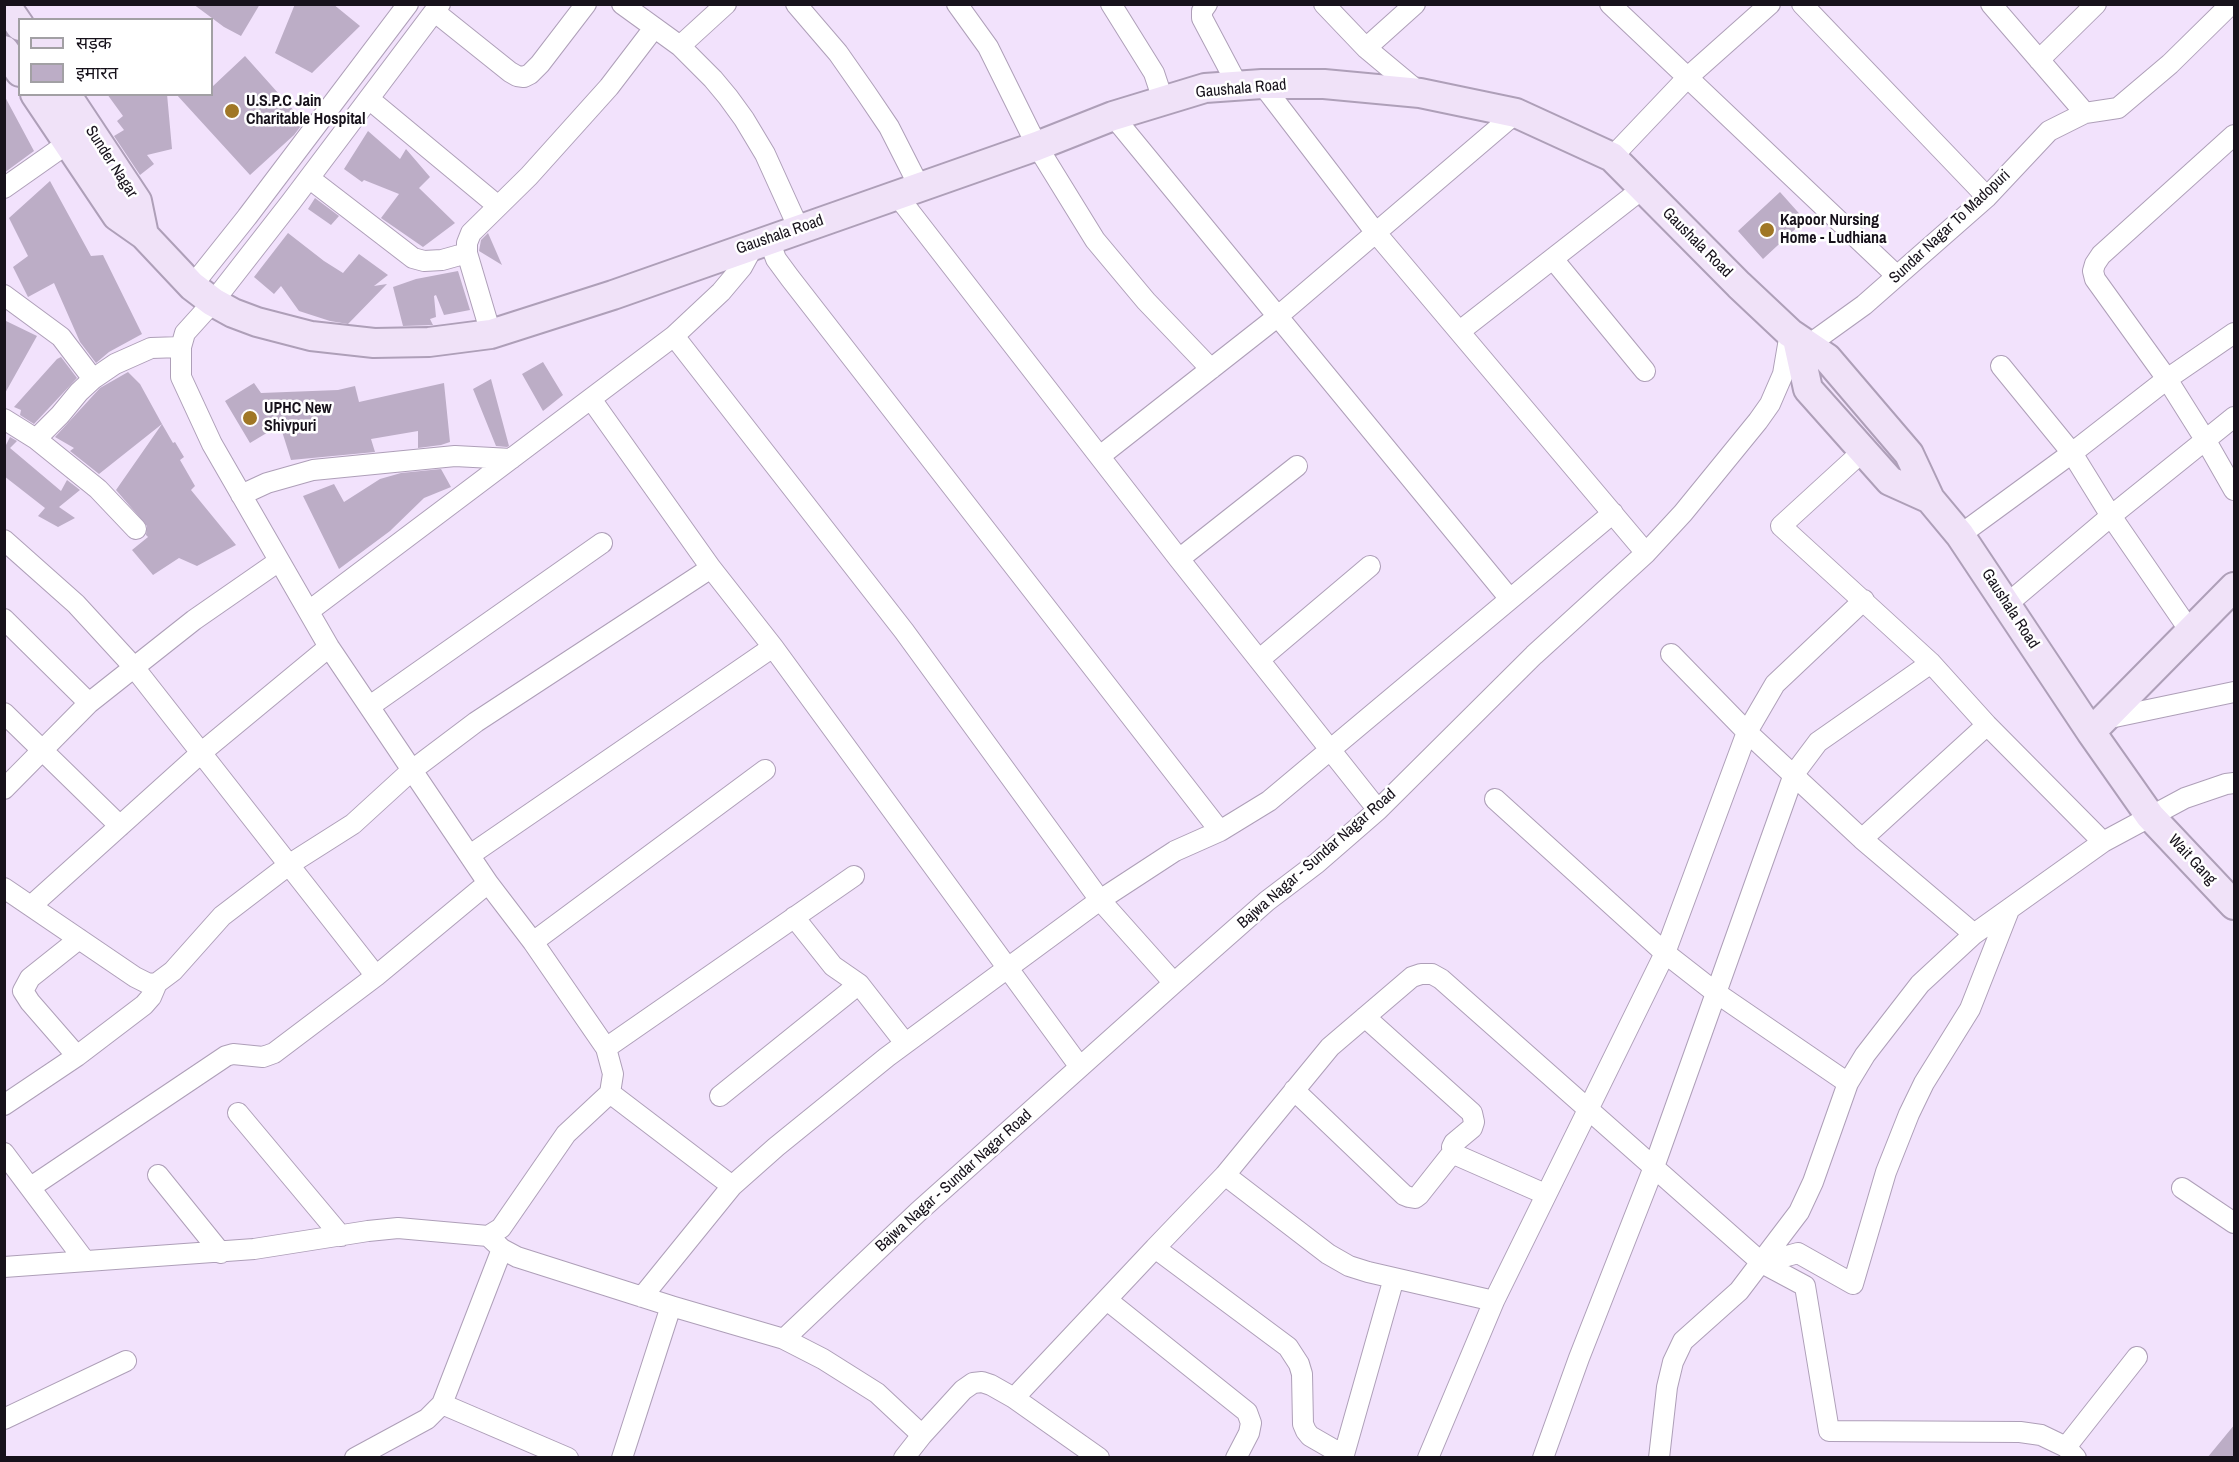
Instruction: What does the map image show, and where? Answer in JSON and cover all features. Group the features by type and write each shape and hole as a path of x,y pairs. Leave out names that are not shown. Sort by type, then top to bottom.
{"street":[{"path":"5,4 18,23"},
{"path":"355,1458 427,1419 442,1404 501,1228 566,1134 610,1093 613,1082 606,1048 533,942 488,883 329,647 213,444 181,377 181,347 202,294 282,171 408,4"},
{"path":"202,294 309,178 437,8 510,72 524,77 540,64 586,4"},
{"path":"622,4 680,46 713,79 744,119 765,154 799,229"},
{"path":"680,46 726,4"},
{"path":"796,4 838,53 888,127 907,190 1100,456 1378,810"},
{"path":"957,4 988,47 1037,146 1095,240 1146,301 1211,369"},
{"path":"1111,4 1154,73 1163,100"},
{"path":"1207,4 1202,11 1202,18 1250,85 1646,553"},
{"path":"1324,4 1366,48 1420,93"},
{"path":"1366,48 1415,4"},
{"path":"1610,4 1898,276"},
{"path":"1612,157 1688,77 1770,4"},
{"path":"1803,4 1987,197"},
{"path":"1991,4 2085,113"},
{"path":"2039,60 2096,4"},
{"name":"Sundar Nagar To Madopuri","path":"1805,344 1850,316 1898,276 1987,197 2049,131 2085,113 2118,108 2170,64 2231,4"},
{"path":"491,334 467,253 467,243 471,233 529,176 609,87 654,28"},
{"path":"4,50 18,69"},
{"name":"Gaushala Road","path":"35,96 117,216 144,235 202,294 233,313 257,322 311,336 374,343 429,342 491,334 614,295 1037,146 1113,116 1205,88 1324,84 1420,93 1515,113 1612,157 1642,189 1805,344 1910,454 1930,499 1960,535 2006,605 2096,725 2150,816"},
{"name":"Sunder Nagar","path":"67,96 137,201 144,235"},
{"path":"369,99 498,206"},
{"path":"1100,456 1277,317 1515,113"},
{"path":"1113,116 1510,599"},
{"path":"2235,135 2101,255 2093,271 2095,279 2167,379 2235,490"},
{"path":"4,188 68,143"},
{"path":"309,178 413,258 424,261 442,260 467,253"},
{"path":"1460,331 1642,189"},
{"path":"309,611 674,336 721,292 761,242 1220,831"},
{"path":"1553,259 1644,371"},
{"path":"4,295 61,337 93,379"},
{"path":"1960,535 2072,453 2167,379 2235,333"},
{"path":"674,336 904,631 1100,900 1174,983"},
{"path":"1805,344 1808,389 1890,481 1930,499"},
{"name":"Bajwa Nagar - Sundar Nagar Road","path":"784,1339 918,1212 1080,1066 1378,810 1534,655 1646,553 1683,513 1770,405 1783,374 1805,344"},
{"path":"36,439 93,379 134,354 151,348 181,347"},
{"path":"2001,366 2072,453 2111,516 2190,632"},
{"path":"591,399 711,568 773,647 1080,1066"},
{"path":"2006,605 2111,516 2235,417"},
{"path":"4,419 36,439 98,489 136,529"},
{"path":"1863,451 1781,526 1931,663 1987,725 2103,842"},
{"path":"241,495 267,483 314,470 455,456 511,459"},
{"path":"1179,559 1297,466"},
{"path":"642,1297 732,1186 776,1147 905,1043 1100,900 1175,851 1220,831 1269,801 1613,513"},
{"path":"4,540 76,604 133,666 376,976"},
{"path":"370,706 602,543"},
{"path":"4,789 89,703 133,666 279,561"},
{"path":"1260,659 1370,567"},
{"path":"4,888 135,977 149,984 157,982 173,970 222,916 290,864 353,824 411,771 476,722 711,568"},
{"path":"2096,725 2231,594"},
{"path":"1428,1458 1494,1300 1665,952 1747,732 1775,684 1794,663 1864,600"},
{"path":"4,619 89,703"},
{"path":"31,906 202,752 329,647"},
{"path":"470,855 773,647"},
{"path":"1671,654 1747,732 1862,839 1974,934"},
{"path":"1543,1458 1583,1347 1654,1167 1794,774 1818,742 1931,663"},
{"path":"2096,725 2235,692"},
{"path":"4,713 120,826"},
{"path":"1862,839 1987,725"},
{"path":"533,942 765,770"},
{"path":"1659,1458 1667,1388 1673,1362 1683,1341 1739,1291 1799,1212 1813,1182 1848,1083 1865,1055 1920,984 1974,934 2103,842 2185,798 2235,783"},
{"path":"1495,799 1665,952 1715,992 1848,1083"},
{"name":"Wait Gang","path":"2150,816 2235,905"},
{"path":"606,1048 854,876"},
{"path":"31,1187 225,1056 233,1054 263,1057 274,1053 376,976 488,883"},
{"path":"1762,1263 1798,1253 1853,1284 1886,1172 1909,1114 1924,1083 1970,1009 2009,910"},
{"path":"794,918 833,966 859,984 905,1043"},
{"path":"77,1056 23,991 30,978 80,939"},
{"path":"1014,1398 1225,1175 1330,1047 1412,977 1421,974 1432,974 1441,979 1762,1263 1805,1286 1829,1431 2020,1432 2041,1435 2071,1452 2137,1357"},
{"path":"4,1105 77,1056 144,1005 151,997 157,982"},
{"path":"720,1096 859,984"},
{"path":"1294,1090 1404,1195 1415,1198 1419,1195 1453,1152 1454,1143 1472,1128 1474,1118 1472,1113 1365,1017"},
{"path":"610,1093 732,1186"},
{"path":"238,1113 341,1236"},
{"path":"1453,1152 1545,1194"},
{"path":"4,1153 85,1261"},
{"path":"158,1175 221,1253"},
{"path":"1225,1175 1328,1254 1349,1266 1494,1300"},
{"path":"2182,1188 2235,1223"},
{"path":"4,1267 221,1253 398,1228 495,1242 517,1257 784,1339 823,1359 877,1393 922,1435"},
{"path":"1155,1248 1288,1347 1299,1364 1302,1374 1303,1424 1306,1431 1310,1436 1343,1456 1394,1278"},
{"path":"1107,1300 1247,1412 1251,1423 1250,1433 1236,1458"},
{"path":"622,1458 671,1306"},
{"path":"4,1419 126,1361"},
{"path":"904,1458 963,1390 973,1383 982,1382 1014,1398 1100,1458"},
{"path":"442,1404 568,1458"}],"building":[{"path":"193,4 260,4 241,36"},
{"path":"295,4 333,4 360,26 312,73 275,53"},
{"path":"245,56 304,122 294,135 250,175 178,96 213,96 213,86"},
{"path":"4,95 34,151 4,173"},
{"path":"108,96 167,96 172,149 147,155 154,164 140,175 114,136 124,130 117,121 123,116"},
{"path":"368,131 400,159 406,149 430,177 419,188 455,223 423,247 381,218 399,194 364,180 362,182 344,169"},
{"path":"50,181 91,256 103,255 142,334 109,352 96,363 80,342 54,283 28,297 13,267 28,256 9,218"},
{"path":"1780,192 1805,220 1763,259 1738,231"},
{"path":"315,198 339,216 331,225 308,209"},
{"path":"288,233 343,273 359,254 388,275 374,286 387,284 348,324 299,311 281,286 274,294 254,277"},
{"path":"488,233 502,265 479,251 481,240"},
{"path":"458,271 470,310 444,315 436,295 434,296 436,317 430,319 433,325 403,326 393,287 416,279"},
{"path":"4,320 37,336 4,395"},
{"path":"61,357 77,378 34,424 20,415 21,410 14,407"},
{"path":"543,362 563,395 543,411 522,374"},
{"path":"128,372 140,384 162,424 99,474 70,451 74,448 55,437 100,388"},
{"path":"491,379 509,446 507,447 496,446 473,389"},
{"path":"254,383 261,393 338,390 355,386 359,402 444,383 450,442 418,448 418,431 371,439 375,452 291,460 280,425 250,443 225,401"},
{"path":"162,424 184,457 180,460 195,486 191,490 236,545 197,566 179,558 153,575 132,550 148,537 146,535 147,526 116,490"},
{"path":"10,437 17,441 10,448 61,491 67,480 80,490 59,507 75,518 58,527 38,516 45,508 4,476 4,444 6,445"},
{"path":"441,469 451,487 424,498 390,531 339,569 303,496 334,484 344,502 380,479 401,473"},
{"path":"2235,1424 2235,1458 2207,1458"}],"place":[{"name":"U.S.P.C Jain Charitable Hospital","path":"232,111"},
{"name":"Kapoor Nursing Home - Ludhiana","path":"1767,230"},
{"name":"UPHC New Shivpuri","path":"250,418"}]}
